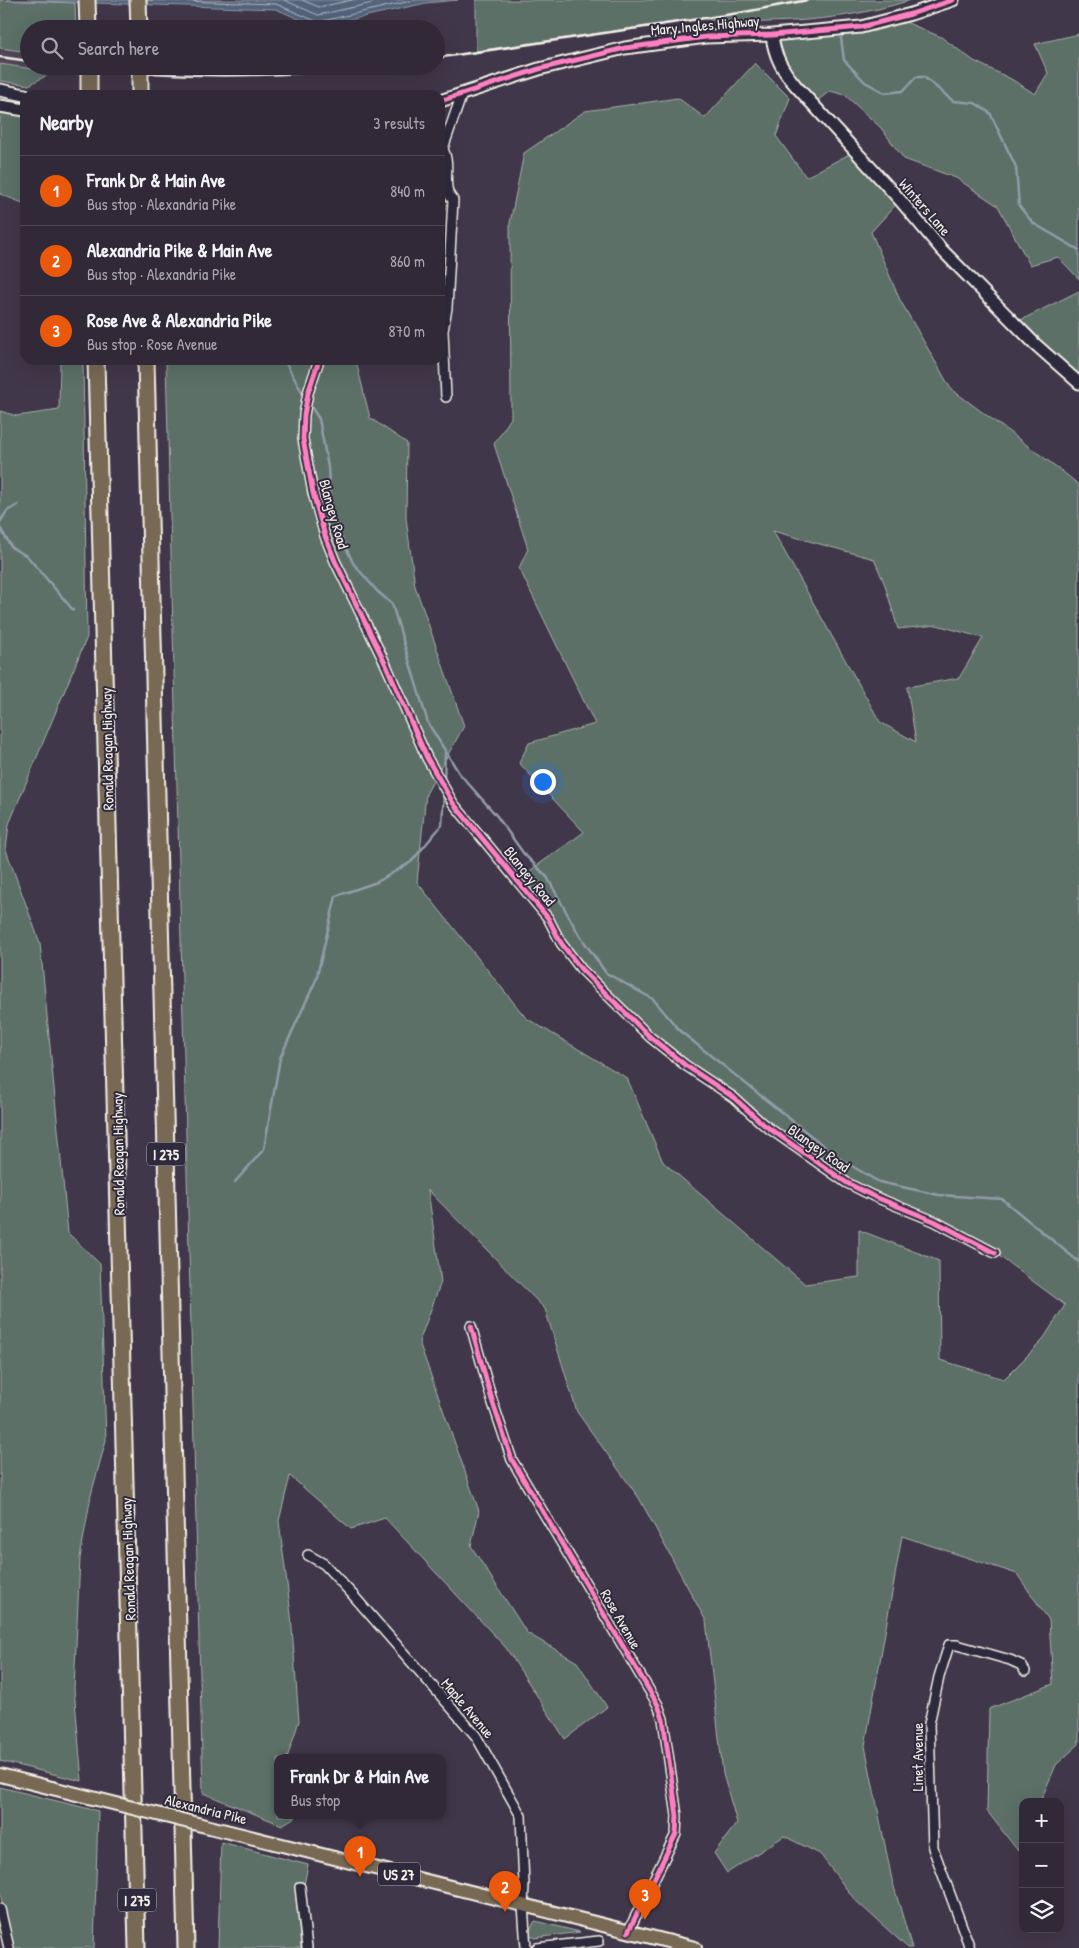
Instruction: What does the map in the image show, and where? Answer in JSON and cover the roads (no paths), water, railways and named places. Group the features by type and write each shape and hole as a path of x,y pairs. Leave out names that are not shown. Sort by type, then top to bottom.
{"highway":[{"path":"87,0 88,20"},
{"path":"138,0 139,20"},
{"path":"89,75 89,90"},
{"path":"140,75 140,90"},
{"name":"Ronald Reagan Highway","path":"96,365 137,1948"},
{"name":"I 275","path":"146,365 186,1948"}],"main road":[{"name":"Alexandria Pike","path":"0,1775 694,1948"}],"street":[{"name":"Mary Ingles Highway","path":"445,99 539,69 625,48 706,37 772,35 861,27 911,14 952,0"},
{"name":"Winters Lane","path":"772,35 776,57 787,76 900,200 942,250 1035,344 1079,384"},
{"path":"0,90 20,94"},
{"name":"Mary Ingles Highway","path":"445,103 462,94"},
{"path":"445,144 462,94"},
{"path":"0,106 20,109"},
{"path":"445,155 448,166 446,183 449,196 453,200 445,320"},
{"name":"Blangey Road","path":"317,365 308,393 304,415 304,439 313,493 325,536 335,561 386,665 427,758 454,803 548,918 561,943 581,969 650,1037 685,1065 733,1097 763,1124 847,1183 873,1196 934,1221 995,1253"},
{"path":"445,365 446,397"},
{"name":"Rose Avenue","path":"471,1326 512,1460 658,1706 663,1719 677,1816 677,1829 669,1850 628,1932"},
{"name":"Maple Avenue","path":"308,1555 324,1564 480,1741 521,1816 526,1948"},
{"name":"Linet Avenue","path":"970,1948 933,1848 929,1724 939,1677 949,1645 958,1645 1010,1660 1021,1665 1025,1671"},
{"path":"300,1887 307,1948"},
{"path":"0,1909 9,1948"},
{"path":"537,1948 599,1941"}],"water":[{"path":"6,0 458,0 426,3 349,20 301,20 276,9"}],"waterway":[{"path":"841,38 844,60 865,82 885,93 903,91 916,77 924,77 953,101 975,103 990,113 1016,167 1019,206 1033,223 1079,250"},
{"path":"287,365 302,392"},
{"path":"312,408 319,419 328,467 331,514 353,563 377,591 392,604 428,723 459,773 496,815 524,854 547,877 578,933 606,973 653,999 680,1031 840,1159 879,1182 939,1195 1002,1199 1079,1262"},
{"path":"0,522 7,511 18,505"},
{"path":"0,528 12,548 27,556 73,610"},
{"path":"444,781 445,752"},
{"path":"235,1182 264,1149 280,1058 316,980 336,896 377,882 411,862 442,825 444,792"}],"railway":[{"path":"445,57 739,13 808,0"},
{"path":"0,57 20,60"},
{"path":"184,75 222,75"},
{"path":"222,75 259,75"}],"place":[{"name":"Frank Dr & Main Ave","path":"360,1877"},
{"name":"Alexandria Pike & Main Ave","path":"505,1912"},
{"name":"Rose Ave & Alexandria Pike","path":"645,1920"}]}
